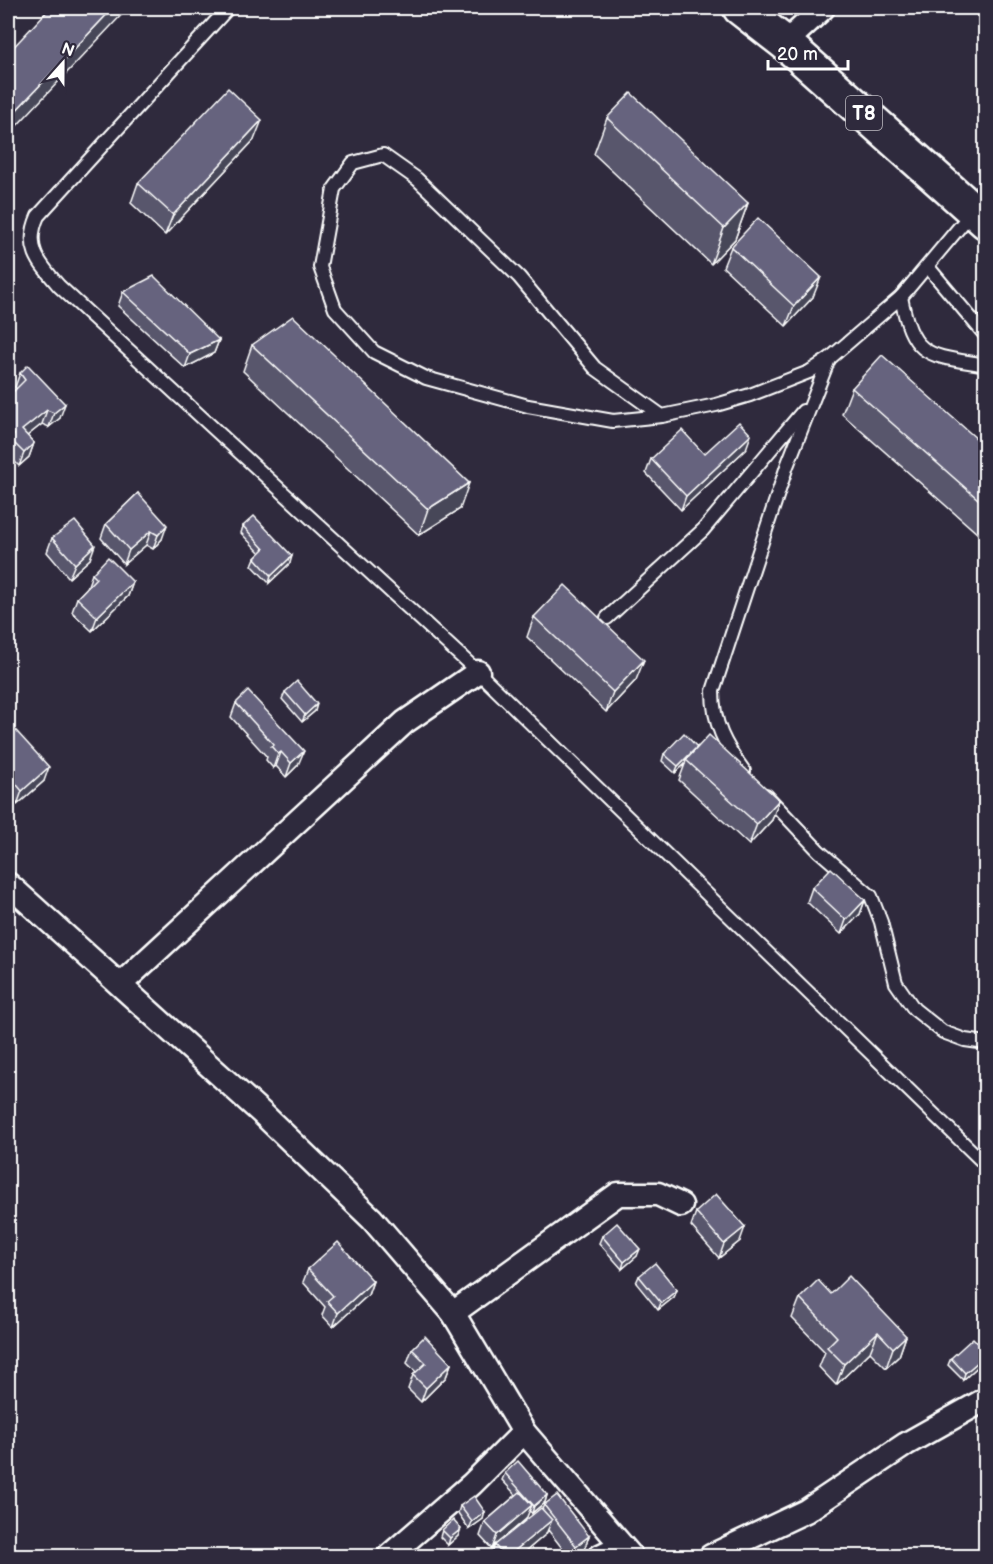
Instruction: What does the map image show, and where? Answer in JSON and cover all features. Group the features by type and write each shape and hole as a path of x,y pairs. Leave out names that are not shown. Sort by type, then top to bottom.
{"highway":[{"name":"T8","path":"740,8 784,43 981,213"}],"street":[{"path":"784,43 823,8"},
{"path":"121,984 405,722 478,672"},
{"path":"8,884 264,1115 372,1219 453,1313 524,1432 626,1551 600,1557"},
{"path":"453,1313 618,1194 658,1194 681,1205"},
{"path":"711,1557 806,1511 906,1444 986,1399"},
{"path":"388,1557 472,1484 524,1432"}],"lane":[{"path":"228,8 38,216 32,230 32,246 41,266 59,286 478,672 986,1165"},
{"path":"662,416 595,368 519,277 417,179 382,155 353,163 334,189 320,267 335,309 374,352 426,378 528,406 613,421 662,416 750,395 809,372 829,359 901,297 981,213"},
{"path":"928,267 986,336"},
{"path":"901,297 906,326 915,343 931,355 986,365"},
{"path":"829,359 809,403 716,678 712,691 716,721 727,749 746,773 819,851 871,896 881,922 896,983 907,1001 926,1020 944,1032 965,1040 986,1043"},
{"path":"608,618 703,530 809,403"}],"building":[{"path":"50,8 113,8 8,119 8,53"},
{"path":"228,88 262,120 173,215 138,183"},
{"path":"631,93 748,203 724,228 607,118"},
{"path":"758,218 821,277 794,306 731,247"},
{"path":"154,276 219,340 190,354 123,292"},
{"path":"293,316 469,483 428,509 252,345"},
{"path":"882,355 986,447 986,506 852,388"},
{"path":"28,365 65,404 54,413 47,410 22,430 34,443 24,453 10,439 14,435 8,428 8,397 25,380 20,373"},
{"path":"739,422 751,435 686,496 651,459 682,430 704,454"},
{"path":"138,493 167,525 158,535 151,531 129,550 106,524"},
{"path":"254,516 292,556 271,576 255,558 264,549 243,526"},
{"path":"75,521 95,545 75,564 52,538"},
{"path":"108,557 133,582 97,617 77,598 96,578 92,574"},
{"path":"565,585 644,660 613,692 534,617"},
{"path":"297,681 317,704 305,715 285,692"},
{"path":"248,691 304,751 291,763 281,752 278,754 271,746 274,745 236,703"},
{"path":"8,722 49,767 22,791 8,774"},
{"path":"684,733 697,747 678,766 664,754"},
{"path":"709,735 779,800 757,824 686,760"},
{"path":"831,868 865,900 846,920 812,888"},
{"path":"716,1194 745,1227 724,1244 696,1212"},
{"path":"617,1223 640,1249 624,1262 602,1236"},
{"path":"338,1242 373,1281 338,1313 327,1301 333,1296 308,1269"},
{"path":"655,1263 677,1290 661,1303 639,1276"},
{"path":"849,1276 906,1336 893,1348 878,1332 844,1364 827,1347 837,1337 800,1298 818,1280 831,1294"},
{"path":"425,1336 451,1364 426,1388 413,1375 426,1363 412,1349"},
{"path":"973,1338 986,1351 986,1355 965,1373 951,1358"},
{"path":"518,1461 547,1495 534,1506 505,1473"},
{"path":"520,1492 532,1505 497,1535 485,1522"},
{"path":"557,1495 589,1536 576,1546 544,1505"},
{"path":"474,1496 485,1512 472,1522 460,1506"},
{"path":"541,1508 552,1520 507,1557 504,1557 495,1545"},
{"path":"453,1520 461,1529 450,1538 442,1530"}]}
